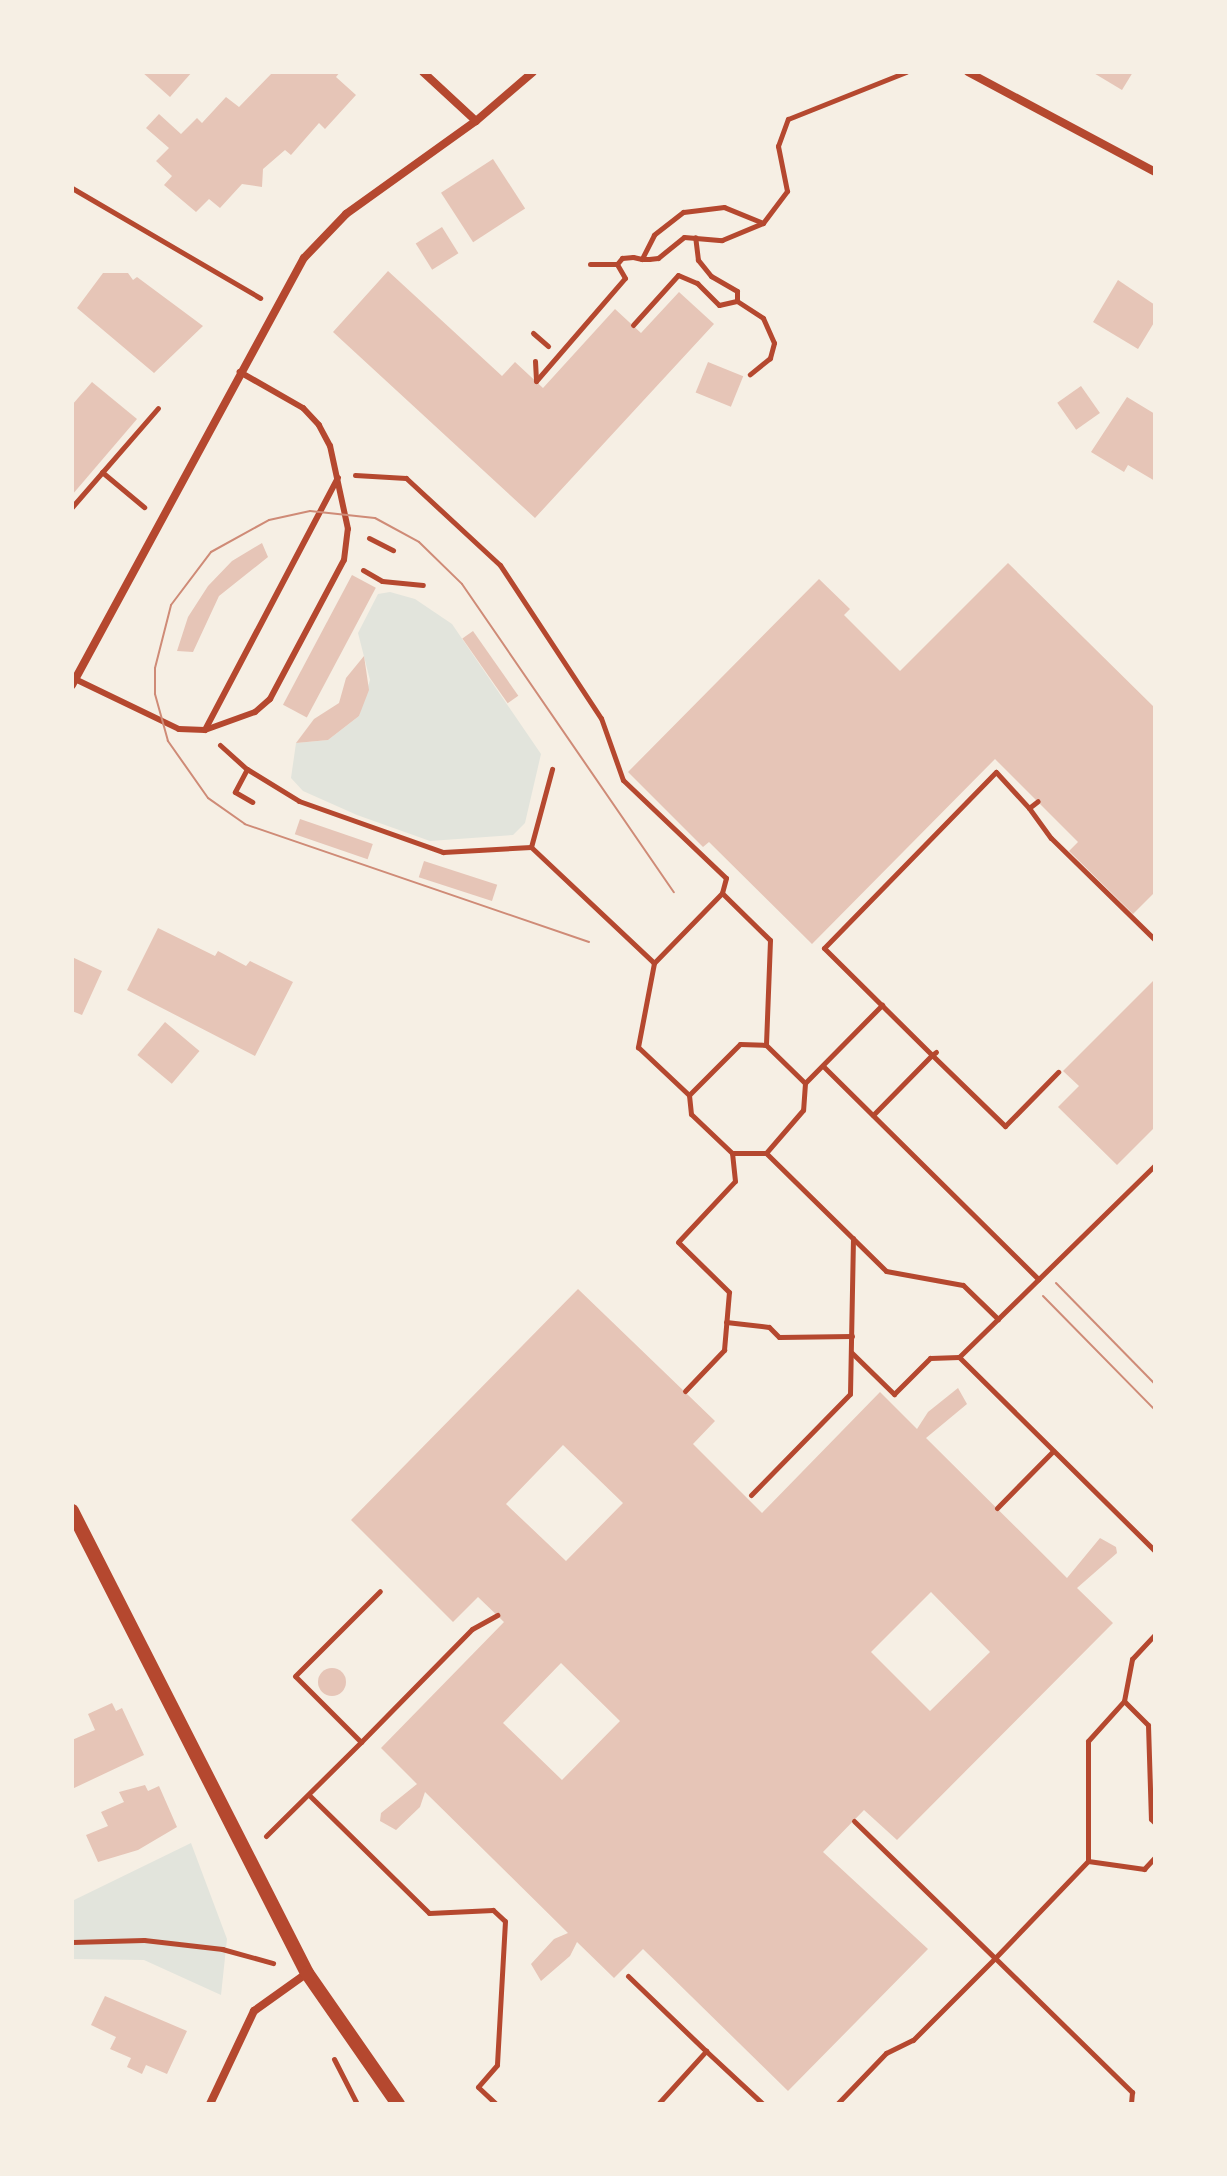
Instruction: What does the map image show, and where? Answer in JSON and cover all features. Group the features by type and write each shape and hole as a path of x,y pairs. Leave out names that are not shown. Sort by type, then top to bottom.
{"street":[{"path":"423,72 476,121"},
{"path":"74,682 274,307 304,258 346,214 476,121 533,72"},
{"path":"968,72 1155,172"},
{"path":"72,1511 307,1973 367,2067 398,2104"},
{"path":"210,2104 254,2011 307,1973"}],"lane":[{"path":"74,682 162,724 205,730 255,712 270,699 344,560 348,529 330,446 313,416 240,372"},
{"path":"205,730 339,477"}],"path":[{"path":"617,264 622,258 642,259 664,255 677,241 695,237 722,240 763,223 787,191 778,146 788,119 906,72"},
{"path":"72,188 274,307"},
{"path":"642,259 654,235 683,212 724,207 763,223"},
{"path":"695,237 698,260 706,272 737,291 737,301"},
{"path":"535,361 536,381 620,287 625,271 617,264 590,264"},
{"path":"697,283 706,272"},
{"path":"633,325 678,275 697,283 719,305 737,301 763,318 774,343 770,358 750,374"},
{"path":"533,333 548,346"},
{"path":"72,507 158,408"},
{"path":"102,472 160,521"},
{"path":"339,477 388,473 406,478 490,553 601,718 623,780 726,878 722,893 654,963 638,1047 689,1095 691,1114 732,1153 735,1181 678,1242 729,1292 724,1350 685,1391"},
{"path":"368,538 393,550"},
{"path":"344,560 382,581 423,585"},
{"path":"205,730 247,769 299,801 443,852 531,847 654,963"},
{"path":"247,769 235,792 252,802"},
{"path":"531,847 552,769"},
{"path":"1058,1072 1005,1126 824,948 996,772 1051,838 1155,940"},
{"path":"1029,808 1038,801"},
{"path":"722,893 770,940 766,1045"},
{"path":"766,1153 803,1110 805,1083 882,1005"},
{"path":"689,1095 740,1044 766,1045 805,1083"},
{"path":"873,1115 934,1054"},
{"path":"823,1066 1038,1279"},
{"path":"732,1153 766,1153 886,1271 963,1285 998,1319"},
{"path":"852,1353 894,1394 930,1358 959,1357 1155,1165"},
{"path":"751,1495 850,1394 853,1238"},
{"path":"726,1322 769,1327 779,1337 852,1336"},
{"path":"959,1357 1155,1551"},
{"path":"997,1508 1053,1451"},
{"path":"361,1742 295,1676 380,1591"},
{"path":"249,1854 472,1629 497,1615"},
{"path":"837,2104 886,2053 913,2040 1088,1861 1088,1741 1124,1701 1132,1659 1155,1634"},
{"path":"1124,1701 1148,1725 1155,1823"},
{"path":"309,1795 429,1913 493,1910 505,1921 497,2065 478,2087 496,2104"},
{"path":"854,1821 1132,2092 1131,2104"},
{"path":"1088,1861 1144,1869 1155,1857"},
{"path":"72,1942 144,1940 222,1949 307,1973"},
{"path":"628,1976 763,2104"},
{"path":"658,2104 706,2051"}],"shaded area":[{"path":"390,592 415,599 452,624 541,754 525,823 513,835 430,841 357,815 303,791 291,778 296,743 328,740 359,716 370,680 358,633 378,594"},
{"path":"191,1843 227,1939 221,1995 144,1960 72,1959 72,1901"}],"building":[{"path":"142,72 192,72 170,97"},
{"path":"273,72 340,72 336,77 356,95 325,129 319,123 291,155 285,150 263,169 262,187 242,184 220,208 209,199 196,212 164,185 172,176 156,161 169,148 146,128 159,114 181,134 197,118 202,123 226,97 239,107"},
{"path":"1092,72 1133,72 1122,90"},
{"path":"493,159 525,208 473,242 441,193"},
{"path":"442,227 458,253 432,270 416,243"},
{"path":"388,271 502,376 515,362 543,388 615,309 641,333 679,292 714,324 535,518 333,332"},
{"path":"103,273 128,273 133,280 137,277 203,326 154,373 77,308"},
{"path":"1118,280 1155,305 1155,321 1138,349 1093,322"},
{"path":"708,362 743,376 731,407 696,393"},
{"path":"92,382 137,419 72,495 72,405"},
{"path":"1081,386 1100,413 1076,430 1057,403"},
{"path":"1127,397 1155,414 1155,481 1128,465 1124,472 1091,452"},
{"path":"262,543 268,557 219,596 193,652 177,651 188,617 208,586 232,561"},
{"path":"1008,563 1155,708 1155,892 1133,914 1069,851 1078,842 995,759 812,944 709,842 703,847 628,772 819,579 850,609 844,615 900,671"},
{"path":"352,575 376,588 307,717 283,705"},
{"path":"473,631 518,696 508,703 462,638"},
{"path":"364,656 369,690 359,716 328,740 296,743 314,719 339,703 346,678"},
{"path":"300,819 373,844 368,859 295,834"},
{"path":"424,861 497,885 492,901 419,877"},
{"path":"158,928 215,956 218,951 246,966 250,961 293,982 255,1056 127,990"},
{"path":"72,957 102,971 82,1015 72,1011"},
{"path":"1155,979 1155,1127 1117,1165 1058,1107 1079,1086 1063,1071"},
{"path":"165,1022 199,1051 172,1084 137,1055"},
{"path":"578,1289 715,1421 693,1444 762,1513 880,1392 917,1429 928,1412 958,1388 967,1404 926,1438 1067,1578 1100,1538 1116,1547 1117,1553 1077,1588 1113,1623 897,1840 864,1810 823,1852 928,1949 788,2091 643,1949 614,1978 577,1942 570,1956 541,1981 531,1964 554,1939 568,1933 425,1792 420,1807 396,1830 380,1821 381,1813 417,1784 381,1748 504,1622 478,1597 453,1622 351,1520","holes":["563,1445 623,1503 566,1561 506,1504","931,1592 990,1652 930,1711 871,1652","561,1663 620,1721 562,1780 503,1723"]},
{"path":"332,1668 342,1672 346,1682 342,1692 332,1696 322,1692 318,1682 322,1672"},
{"path":"112,1703 116,1711 122,1708 144,1755 72,1789 72,1740 95,1730 88,1714"},
{"path":"145,1785 148,1791 159,1786 177,1827 138,1850 98,1862 86,1835 108,1826 101,1812 124,1802 119,1792"},
{"path":"105,1996 187,2031 167,2074 146,2065 142,2074 127,2067 131,2058 110,2049 116,2037 91,2025"}],"tram line":[{"path":"589,942 245,824 208,798 168,741 155,694 155,668 171,605 211,552 269,520 310,511 375,518 419,542 462,584 674,892"},
{"path":"1056,1283 1155,1384"},
{"path":"1043,1296 1155,1410"}]}
